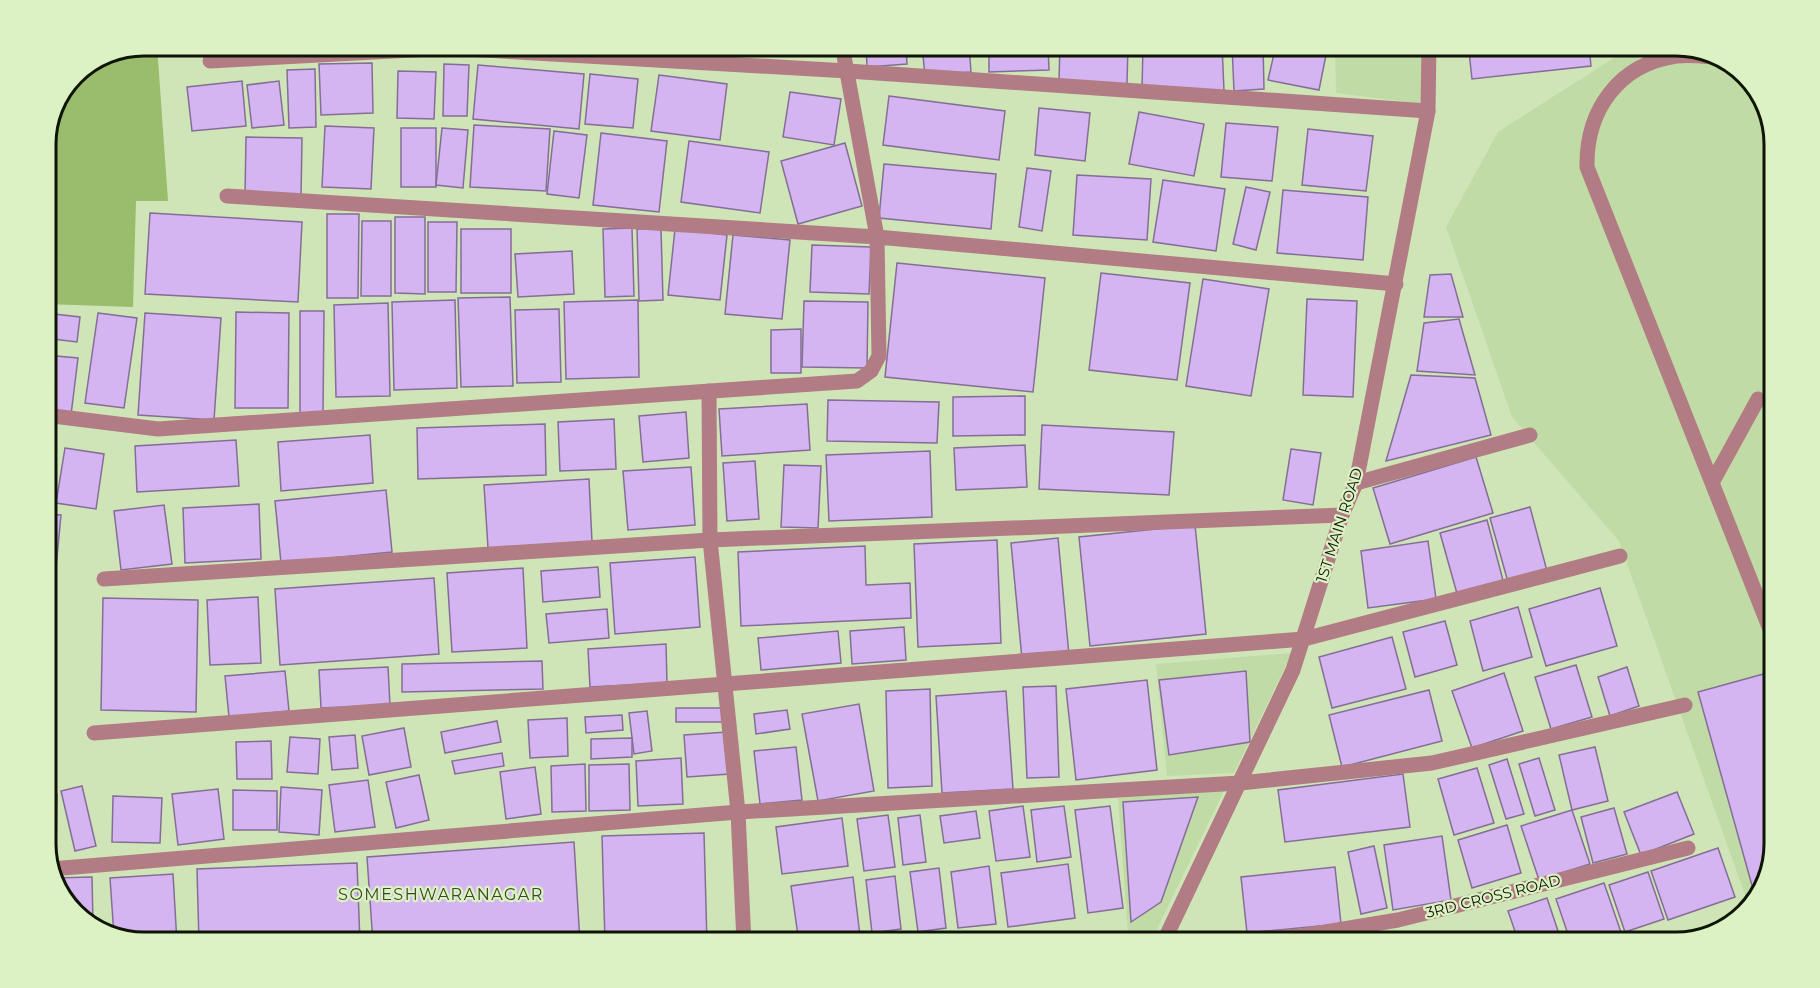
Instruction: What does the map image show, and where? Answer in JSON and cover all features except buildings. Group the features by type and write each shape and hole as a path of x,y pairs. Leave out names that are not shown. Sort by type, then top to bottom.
{"street":[{"path":"210,61 302,56"},
{"path":"588,56 848,71 1428,111"},
{"path":"56,416 158,429 857,381 871,371 879,356 877,237 845,56"},
{"name":"1ST MAIN ROAD","path":"1168,932 1293,670 1342,515 1356,483 1428,111 1429,56"},
{"path":"1692,57 1676,56 1660,60 1617,85 1596,113 1587,148 1587,167 1592,185 1713,481 1764,613"},
{"path":"227,196 877,237 1396,284"},
{"path":"709,391 710,540 738,812 743,932"},
{"path":"1713,481 1758,399"},
{"path":"1356,483 1530,435"},
{"path":"104,579 710,540 1342,515"},
{"path":"94,733 726,682 1304,639 1620,556"},
{"path":"59,868 738,812 1240,783 1432,764 1685,705"},
{"name":"3RD CROSS ROAD","path":"1325,932 1398,920 1688,848"}],"shaded area":[{"path":"132,56 158,56 168,201 136,201 133,307 56,304 56,137 58,121 65,104 85,77 115,60"},
{"path":"1335,56 1424,56 1423,104 1336,93"},
{"path":"1617,56 1688,56 1716,65 1726,70 1743,85 1760,115 1764,137 1764,856 1755,884 1746,899 1619,541 1512,417 1446,227 1498,132"},
{"path":"1292,653 1234,773 1167,776 1156,664"},
{"path":"1225,789 1156,931 1128,932 1118,798"}],"district":[{"name":"SOMESHWARANAGAR","path":"441,894"}]}
